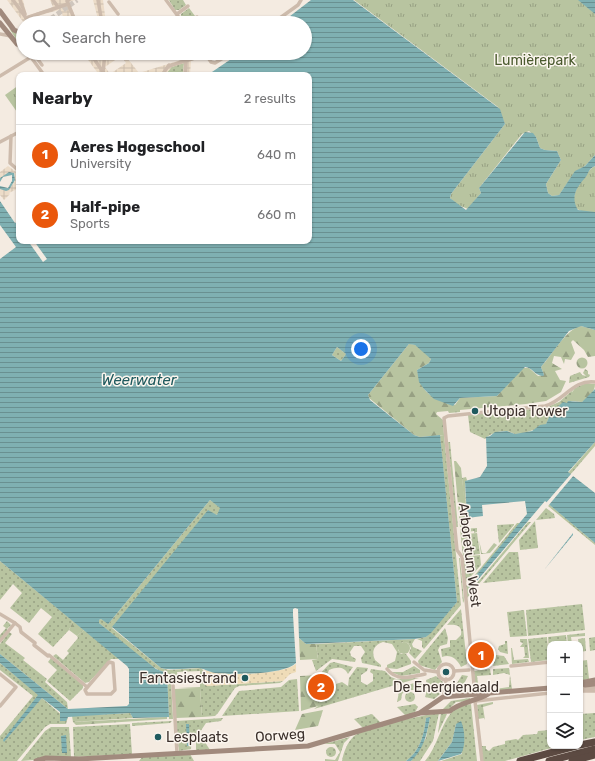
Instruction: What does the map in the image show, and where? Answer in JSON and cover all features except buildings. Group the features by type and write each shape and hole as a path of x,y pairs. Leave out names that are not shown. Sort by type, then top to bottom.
{"highway":[{"path":"583,744 595,742"},
{"path":"520,761 565,749"},
{"path":"549,761 595,750"},
{"path":"572,761 595,756"}],"street":[{"path":"13,0 25,16"},
{"path":"20,0 25,16"},
{"path":"54,0 58,7"},
{"path":"98,0 101,16"},
{"path":"166,0 177,14 188,6"},
{"path":"283,16 298,5 301,0"},
{"path":"32,16 69,2 74,16"},
{"path":"109,2 118,14"},
{"path":"0,11 16,31"},
{"path":"0,23 16,42"},
{"path":"0,34 11,36"},
{"path":"0,76 23,60"},
{"path":"35,60 42,72"},
{"path":"37,60 42,65"},
{"path":"95,60 103,72"},
{"path":"104,72 105,60"},
{"path":"164,72 169,65 186,60 185,72"},
{"path":"209,60 211,62 217,63 221,60"},
{"path":"0,142 16,134"},
{"path":"11,136 10,163 16,168"},
{"name":"Arboretum West","path":"473,695 462,556 457,550 445,417 545,406 557,402 578,384 595,382"},
{"path":"0,614 15,623 21,632 35,643 34,644 87,687"},
{"path":"0,641 15,623"},
{"path":"109,662 113,663 115,690 111,694 87,694 85,690 87,687 109,662"},
{"path":"414,662 425,674"},
{"path":"511,666 547,662"},
{"path":"438,672 441,666 446,664 451,666 454,671"},
{"path":"387,669 391,675 397,678 438,672"},
{"path":"454,671 469,670"},
{"path":"438,672 441,677 446,679 452,677 454,671"},
{"path":"0,674 16,687 0,706"},
{"path":"444,693 446,679"},
{"path":"583,683 595,680"},
{"path":"583,684 595,684"},
{"path":"173,685 176,753"},
{"name":"Oorweg","path":"420,713 438,700 448,697 547,688"},
{"path":"583,690 595,688"},
{"path":"583,690 595,691"},
{"path":"482,761 474,702 547,693"},
{"name":"Oorweg","path":"36,761 46,758 137,758 176,753 317,744 420,713 450,711 455,706 474,702 488,694"},
{"path":"473,695 488,700"},
{"path":"436,712 438,700"},
{"name":"Oorweg","path":"51,761 59,759"}],"green space":[{"path":"169,0 183,0 186,5 179,10 175,10"},
{"name":"Lumièrepark","path":"354,0 579,0 595,13 595,155 585,166 575,172 559,195 552,196 548,193 546,184 561,160 557,151 540,148 536,137 529,131 522,134 479,188 481,193 468,209 458,205 450,198 451,194 505,124 498,107"},
{"path":"189,8 195,16 181,16 181,14"},
{"path":"9,28 16,32 16,39"},
{"path":"184,63 183,72 167,72 171,67"},
{"path":"16,87 16,111 5,95"},
{"path":"595,166 595,212 583,212 575,206 575,194 586,174"},
{"path":"581,326 595,330 595,356 588,357 584,350 573,340 571,342 575,353 571,360 565,359 564,364 561,357 554,356 552,363 562,369 555,371 560,380 566,381 561,392 546,401 460,410 460,412 437,412 436,414 443,420 444,435 420,437 414,435 369,398 368,395 409,344 412,344 422,348 431,359 429,363 417,370 422,385 429,394 440,400 455,405 460,398 497,396 522,368 529,368 538,376 544,375 541,367 565,337 575,328"},
{"path":"337,347 346,354 341,361 332,355"},
{"path":"580,358 584,358 586,359 586,367 580,368 577,365 577,361"},
{"path":"585,369 590,375 589,377 569,383 570,376 580,372 582,375 586,376 583,373"},
{"path":"586,383 595,384 594,390 591,394 582,402 572,401 571,394 575,388"},
{"path":"574,389 572,392 572,401 552,412 546,424 536,429 519,434 507,431 500,432 491,434 485,439 470,432 468,415 545,408 559,402"},
{"path":"444,435 461,605 424,649 422,647 422,641 417,639 426,637 457,602 440,437 436,436"},
{"path":"448,442 450,442 458,527 456,527"},
{"path":"595,442 595,446 571,474 568,473"},
{"path":"454,461 456,461 461,468 467,525 460,527"},
{"path":"466,477 466,507 464,503 462,478"},
{"path":"210,500 221,508 217,515 208,511 112,628 161,668 169,670 201,668 203,670 203,683 207,686 283,681 280,683 239,686 235,688 215,716 202,717 200,689 178,688 200,687 200,671 177,672 178,681 171,681 173,719 169,719 167,673 151,666 142,659 99,623 99,620 101,619 109,623"},
{"path":"549,504 595,543 595,545 548,506"},
{"path":"546,508 554,514 555,518 536,520"},
{"path":"535,521 538,548 520,550 519,540"},
{"path":"528,522 531,522 467,598 466,586 517,523 521,523 468,585 472,589"},
{"path":"497,525 514,525 499,543"},
{"path":"477,528 477,532 467,532 467,534 477,533 480,554 463,556 460,529"},
{"path":"479,540 482,553 486,553 494,543 497,545 490,553 481,554"},
{"path":"509,552 518,552 521,579 483,583"},
{"path":"480,555 481,565 465,583 463,557"},
{"path":"459,558 464,601 463,603"},
{"path":"0,561 73,621 69,630 53,647 38,634 52,617 41,608 29,623 10,608 22,593 13,584 0,600"},
{"path":"582,604 585,630 528,636 526,610"},
{"path":"461,609 467,664 461,667 453,658 448,656 442,657 441,649 450,647 450,640 456,640 461,635 460,627 447,625"},
{"path":"524,610 527,636 510,637 507,612"},
{"path":"7,621 11,625 7,629 3,626"},
{"path":"73,621 84,630 77,636 69,630"},
{"path":"6,628 8,631 0,639 0,635"},
{"path":"445,628 448,638 447,644 440,646 438,650 442,662 435,670 419,665 418,661"},
{"path":"84,630 120,659 111,659 89,682 85,683 53,656 56,654 63,660 69,653 67,651 78,638 77,636"},
{"path":"9,632 12,634 5,643 25,658 23,660 47,679 45,682 67,702 68,709 0,654 0,644"},
{"path":"585,633 585,636 571,637 572,641 568,641 567,635"},
{"path":"566,635 567,641 548,641 548,637"},
{"path":"547,637 547,660 531,662 528,639"},
{"path":"595,637 595,650 590,651 589,638"},
{"path":"299,638 306,644 316,644 318,659 300,660"},
{"path":"585,638 586,651 583,652 583,641 578,641 578,639"},
{"path":"415,639 412,644 413,647 422,651 415,659 409,653 411,648 408,643 402,642 398,650 401,654 406,654 411,661 411,664 397,669 387,668 387,665 395,661 397,652 392,644 383,642 377,645 373,651 375,660 381,665 381,667 362,663 361,658 365,652 361,646 354,646 350,652 351,656 356,659 355,662 332,659 316,671 312,660 318,659 316,644"},
{"path":"520,639 527,639 529,658 523,658 525,656 524,647 520,647 523,643 520,642"},
{"path":"505,641 507,641 508,654 500,652 498,649 499,646 505,644"},
{"path":"406,642 409,643 409,653 402,654 399,653 398,646 399,643"},
{"path":"511,648 514,660 528,659 529,662 512,664"},
{"path":"496,655 504,656 509,664 493,666"},
{"path":"51,658 83,685 83,688 70,701 47,681 57,670 48,662"},
{"path":"587,660 589,679 583,680 583,677 583,661"},
{"path":"334,662 353,667 348,674 342,668 329,670 326,681 332,690 336,684 342,682 348,686 349,678 357,667 368,668 367,671 361,675 361,682 367,685 373,681 373,674 370,672 371,669 385,671 391,677 396,679 419,678 314,709 318,706 318,691 324,690 324,683 320,684 319,675 330,663"},
{"path":"0,663 39,695 3,741 42,698 66,719 68,717 66,724 50,724 45,727 17,761 0,761 0,736 33,696 0,670"},
{"path":"414,666 420,670 420,673 401,676 391,672 403,672"},
{"path":"509,668 510,675 504,673 493,675 493,669"},
{"path":"490,669 491,675 477,676 479,690 492,688 493,691 476,692 474,671"},
{"path":"319,675 318,706 301,711 300,676"},
{"path":"462,675 468,676 462,686 457,690 446,693 446,688 457,683"},
{"path":"510,675 512,689 495,691 495,689 509,687"},
{"path":"436,676 443,682 440,694 434,699 425,697 428,687 426,680"},
{"path":"297,679 299,711 222,716 239,691 281,687 289,680"},
{"path":"418,682 424,684 419,690 406,690 402,694 401,700 397,702 400,687"},
{"path":"200,688 202,717 176,718 174,689"},
{"path":"408,692 412,692 414,693 414,701 408,702 405,699 405,695"},
{"path":"470,698 470,701 456,702 449,709 442,710 451,701"},
{"path":"493,702 493,704 483,707 485,720 484,718 478,719 477,705"},
{"path":"415,704 418,707 415,712 406,716 397,707"},
{"path":"471,704 477,761 441,761 462,754 456,724 452,742 438,761 425,761 433,750 444,724 452,711"},
{"path":"323,710 318,726 295,730 302,714"},
{"path":"130,713 133,718 73,722 72,716"},
{"path":"439,713 433,741 420,761 411,761 426,738 430,717 426,718 424,730 418,747 406,761 342,761 349,741 360,733 395,722"},
{"path":"441,713 447,714 438,733 438,732"},
{"path":"595,713 595,737 583,739 583,714"},
{"path":"372,714 381,723 364,729 354,719"},
{"path":"167,717 167,719 76,725 73,722"},
{"path":"223,718 221,721 206,723 198,735 192,738 191,749 179,751 176,721"},
{"path":"172,721 170,723 132,726 132,723"},
{"path":"130,724 132,754 74,757 73,727"},
{"path":"51,727 69,727 71,757 21,761 45,731"},
{"path":"547,730 547,749 505,761 482,761 481,746 486,746 486,749 489,751 493,747 505,744 505,741 518,740 523,735 537,734 538,731"},
{"path":"350,737 344,743 338,761 325,761 325,759 335,760 340,752 335,744 324,744"},
{"path":"199,739 203,739 210,750 196,751 196,742"},
{"path":"329,747 333,747 335,748 335,756 329,757 326,754 326,750"},
{"path":"190,754 194,761 139,761 142,757"}],"sand":[{"name":"Fantasiestrand","path":"296,664 296,672 290,674 283,681 207,686 203,683 203,670 223,673 251,673 278,671"}],"shaded area":[{"path":"7,0 23,0 27,16 19,16"},
{"path":"50,0 75,0 69,2 75,16 63,16 59,10 37,16 27,16 53,7"},
{"path":"93,0 103,0 105,16 97,16"},
{"path":"88,60 115,60 105,67 109,72 97,72"},
{"path":"124,60 129,60 138,72 113,72 126,63"},
{"path":"181,60 194,60 191,61 190,72 183,72 184,63 172,67 168,72 142,72"},
{"path":"8,166 16,172 16,190 9,193 10,194 4,200 0,195 0,189 10,188 15,181 15,175 12,172 0,178 0,172"}],"water":[{"name":"Weerwater","path":"311,0 353,0 500,109 505,124 451,194 450,198 466,210 481,193 479,188 525,132 533,133 540,148 557,151 561,160 546,184 548,193 552,196 559,195 575,171 585,166 595,155 595,166 590,170 579,185 576,192 575,201 578,210 595,212 595,330 581,326 569,331 541,367 543,376 538,375 530,368 525,367 497,396 460,398 453,406 434,399 419,382 417,370 429,363 431,359 415,345 409,344 368,395 370,400 414,435 420,437 440,435 457,602 426,637 415,639 306,644 299,638 298,609 295,608 293,609 293,615 296,663 290,667 270,672 245,674 215,673 198,668 161,668 112,627 208,510 217,515 220,508 210,500 109,623 108,624 101,619 99,620 99,623 156,669 167,673 169,717 133,718 130,713 68,717 66,721 60,721 60,712 42,698 4,742 3,740 38,695 0,663 0,654 68,709 127,706 129,704 129,669 0,561 0,259 16,247 0,225 0,201 16,222 16,244 312,244 312,72 212,72 230,60 312,60 312,16 290,16","holes":["337,347 346,354 341,361 332,355"]},
{"path":"578,0 595,0 595,14"},
{"path":"9,172 14,173 15,180 9,190 6,191 0,189 0,186 8,188 12,181 12,175 3,177 0,182 0,178"},
{"path":"595,389 595,442 568,472 595,493 595,543 545,501 470,589 468,585 527,514 525,501 482,505 483,516 467,518 465,481 480,477 487,466 486,437 495,432 507,431 515,434 532,431 540,425 546,424 551,413 563,402 582,402"},
{"path":"573,533 573,535 544,570"},
{"path":"430,717 422,746 411,761 406,761 418,747 424,730 426,718"},
{"path":"461,721 464,738 463,751 461,754 438,761 452,742 456,724"},
{"path":"186,724 189,724 190,746 187,746"},
{"path":"66,735 67,753 62,753 61,736"}],"pier":[{"path":"30,244 36,244 47,259 43,262"},
{"path":"572,473 574,475 548,506 545,504"}],"tunnel":[{"path":"55,16 77,0"}],"place":[{"name":"Utopia Tower","path":"475,411"},
{"name":"Aeres Hogeschool","path":"481,655"},
{"name":"De Energienaald","path":"446,672"},
{"name":"Fantasiestrand","path":"245,678"},
{"name":"Half-pipe","path":"321,687"},
{"name":"Lesplaats","path":"158,737"}]}
